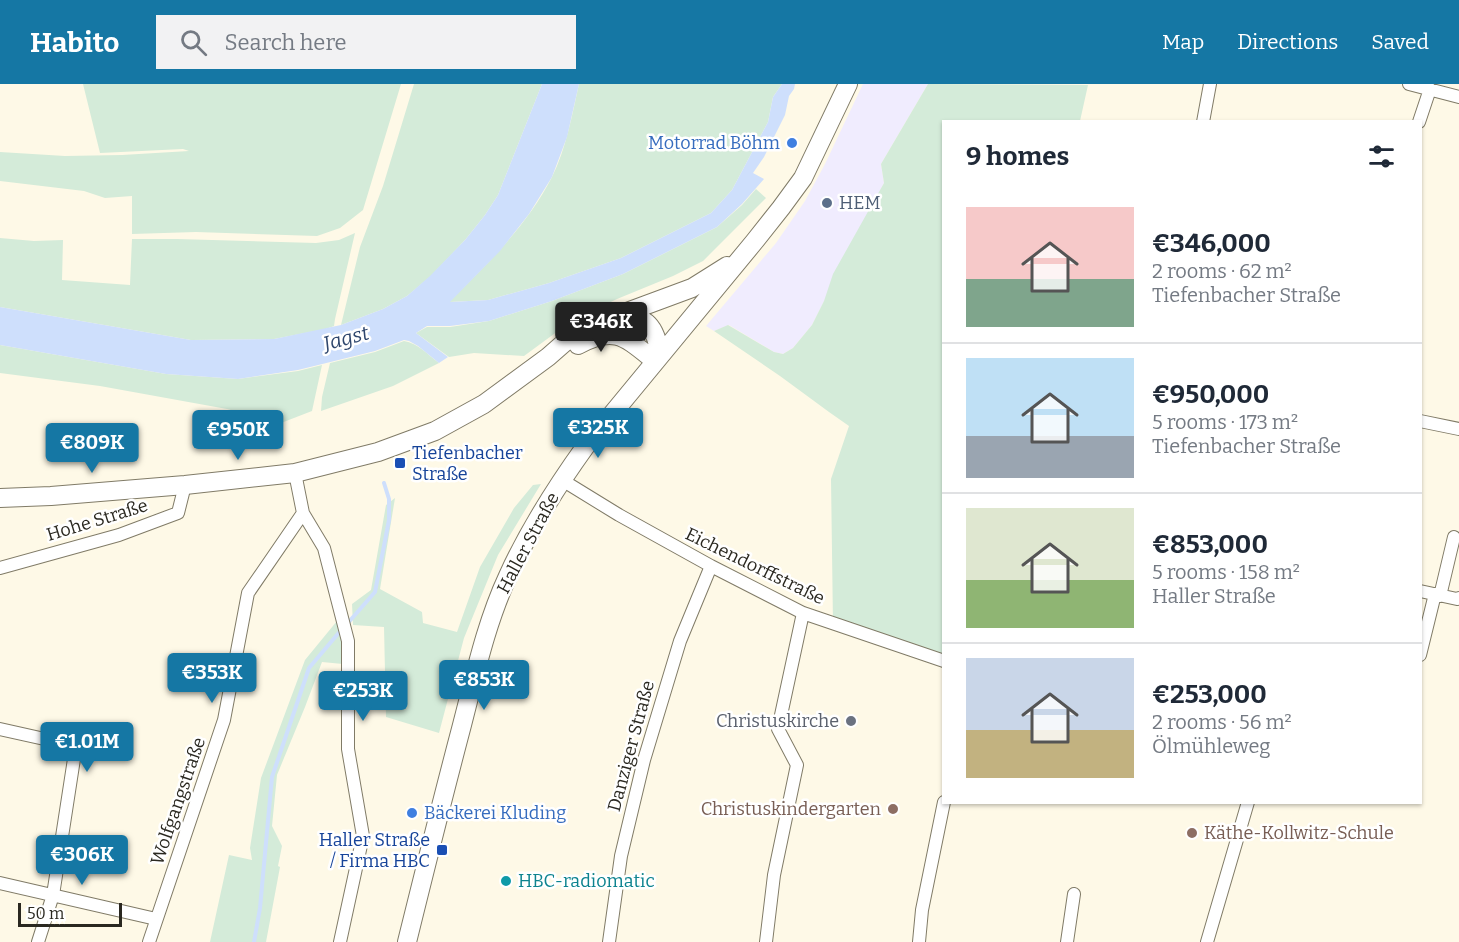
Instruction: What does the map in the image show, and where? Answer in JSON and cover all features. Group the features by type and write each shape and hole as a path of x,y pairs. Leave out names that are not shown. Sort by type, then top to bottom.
{"main road":[{"name":"Haller Straße","path":"407,942 475,672 493,613 508,576 562,480 585,447 781,208 802,178 848,84"},
{"path":"0,498 185,486 295,473 378,452 435,431 484,404 548,357 572,336 592,325 692,288 741,257"},
{"path":"613,316 626,315 644,321 655,332 658,339 658,358"},
{"path":"548,357 593,336 605,334 627,340 658,358"}],"street":[{"path":"1203,120 1210,84"},
{"path":"1409,84 1459,97"},
{"path":"1420,120 1430,89"},
{"path":"1422,421 1459,429"},
{"path":"295,473 303,513 324,548 348,641 348,749 363,836 340,942"},
{"name":"Eichendorffstraße","path":"562,480 619,515 711,566 803,613 942,660"},
{"name":"Hohe Straße","path":"0,568 119,535 178,513 185,486"},
{"name":"Wolfgangstraße","path":"149,942 224,720 248,593 303,513"},
{"path":"1422,648 1454,537"},
{"name":"Danziger Straße","path":"609,942 621,856 644,760 680,640 711,566"},
{"path":"1422,591 1459,598"},
{"path":"766,942 774,875 797,765 778,729 803,613"},
{"path":"0,729 76,746 53,895 38,942"},
{"path":"919,942 922,910 944,804"},
{"path":"1207,942 1247,804"},
{"path":"0,883 156,920"},
{"path":"1067,942 1074,894"}],"shaded area":[{"path":"863,84 928,84 881,164 884,183 812,325 793,348 783,354 774,352 729,325 714,331 706,326 776,243 805,201"}],"green space":[{"path":"83,84 401,84 363,210 340,228 317,236 196,232 132,234 132,196 105,198 84,191 0,181 0,152 65,156 189,151 183,149 100,153"},
{"path":"414,84 542,84 498,195 465,240 431,276 407,296 383,309 341,325 360,247 383,186"},
{"path":"579,84 782,84 773,97 768,122 732,190 711,213 621,258 549,283 488,300 449,302 505,244 542,195 561,155"},
{"path":"928,84 1088,85 1080,120 942,120 942,661 833,624 831,479 849,426 714,331 728,325 774,352 783,354 793,348 812,325 824,301 833,274 884,183 881,164"},
{"path":"756,189 766,198 703,261 573,320 524,356 474,353 449,357 416,333 427,327 450,327 489,321 552,301 623,274 717,227"},
{"path":"355,233 334,326 326,329 274,339 191,340 0,307 0,238 34,241 63,240 62,280 130,285 132,239 316,243 339,240"},
{"path":"404,341 418,347 439,363 393,386 321,411 330,363 375,352"},
{"path":"0,345 166,374 238,379 298,371 322,365 312,411 281,423 227,409 100,386 0,373"},
{"path":"541,484 498,555 464,638 439,733 386,717 384,627 353,625 352,604 371,590 386,505 395,498 380,589 422,612 423,623 457,632 480,567 514,508 533,485"},
{"path":"337,621 342,642 343,664 322,662 277,775 272,826 282,846 266,942 210,942 229,855 252,860 250,848 261,778 305,660"}],"water":[{"name":"Jagst","path":"542,84 579,84 567,137 552,177 529,214 500,251 450,302 488,300 549,283 621,258 711,213 732,190 768,122 773,97 782,84 795,84 789,96 785,115 764,157 753,173 764,179 717,227 623,274 552,301 489,321 450,326 427,326 416,333 448,357 439,363 418,346 404,340 375,351 298,370 238,379 166,374 0,345 0,307 191,340 274,339 341,325 383,309 407,296 430,276 465,240 485,215 498,195"}],"waterway":[{"path":"347,624 375,592 389,520 389,499 384,483"},
{"path":"254,942 260,908 272,777 309,668 342,629"}],"place":[{"name":"Motorrad Böhm","path":"792,143"},
{"name":"HEM","path":"827,203"},
{"name":"Tiefenbacher Straße","path":"400,463"},
{"name":"Christuskirche","path":"851,721"},
{"name":"Christuskindergarten","path":"893,809"},
{"name":"Bäckerei Kluding","path":"412,813"},
{"name":"Käthe-Kollwitz-Schule","path":"1192,833"},
{"name":"Haller Straße / Firma HBC","path":"442,850"},
{"name":"HBC-radiomatic","path":"506,881"}]}
